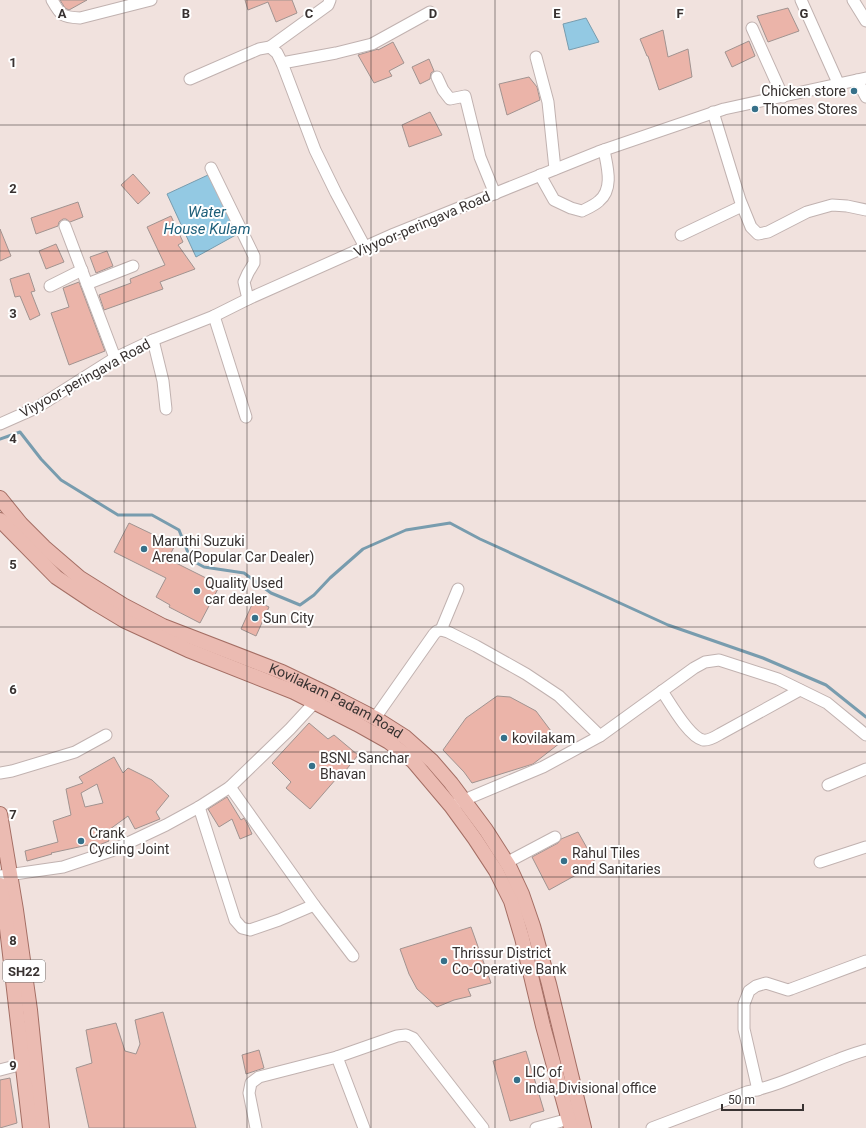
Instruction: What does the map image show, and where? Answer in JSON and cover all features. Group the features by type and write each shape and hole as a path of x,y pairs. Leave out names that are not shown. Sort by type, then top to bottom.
{"main road":[{"name":"Kovilakam Padam Road","path":"0,498 20,524 80,578 123,605 163,626 282,672 357,724 389,742 413,761 486,830 506,863 522,894 533,926 549,984 584,1128"},
{"name":"Kovilakam Padam Road","path":"0,520 56,577 107,610 188,650 294,692 317,696 375,718 405,738 432,761 451,783 457,803 475,839 496,871 511,901 570,1123"},
{"name":"SH22","path":"0,814 5,875 30,1010 42,1128"},
{"name":"SH22","path":"0,885 2,912 23,1064 30,1128"}],"street":[{"path":"52,0 60,14 68,18 80,18 151,0"},
{"path":"190,79 259,49 270,47 328,5 330,0"},
{"path":"801,0 839,85"},
{"path":"853,0 866,21"},
{"path":"282,63 336,53 372,44 430,12"},
{"path":"752,28 783,97"},
{"path":"270,47 277,53 282,63 315,150 365,247"},
{"path":"536,57 548,102 555,169"},
{"path":"437,78 443,90 450,99 465,96 480,157 494,194"},
{"path":"862,79 866,97"},
{"name":"Viyyoor-peringava Road","path":"0,424 36,408 116,358 153,340 214,316 248,299 394,234 540,175 604,150 724,108 783,97 862,79"},
{"path":"713,112 742,206 751,227 758,234 768,232 807,212 832,205 866,210"},
{"path":"540,175 554,200 571,208 582,211 600,201 607,190 609,176 604,150"},
{"path":"211,168 254,256 254,263 244,282 248,299"},
{"path":"680,235 742,206"},
{"path":"65,226 116,358"},
{"path":"87,284 133,266"},
{"path":"50,286 82,270"},
{"path":"214,316 246,417"},
{"path":"153,340 163,381 166,409"},
{"path":"375,718 434,634 441,630 458,589"},
{"path":"441,630 476,646 526,674 559,696 600,736"},
{"path":"457,803 543,767 600,736 694,668 705,662 719,660 778,679 827,703 866,735"},
{"path":"662,691 690,732 704,740 720,734 800,690"},
{"path":"5,875 63,867 111,851 166,825 199,807 230,787 290,729 317,696"},
{"path":"0,773 12,771 75,752 106,735"},
{"path":"828,785 866,769"},
{"path":"230,787 314,905 353,956"},
{"path":"199,807 235,920 242,928 250,930 280,920 314,905"},
{"path":"506,863 555,837"},
{"path":"820,862 866,847"},
{"path":"758,1090 744,1029 744,1004 749,991 756,986 766,983 788,990 866,961"},
{"path":"256,1128 249,1092 251,1083 259,1077 337,1057 397,1036 406,1035 413,1038 483,1128"},
{"path":"652,1128 747,1092 788,1080 838,1059 866,1050"},
{"path":"337,1057 364,1128"},
{"path":"0,1070 23,1064"},
{"path":"536,1128 570,1123"}],"water":[{"path":"586,18 599,42 569,50 563,24"},
{"name":"Water House Kulam","path":"208,175 243,231 196,257 167,194"}],"building":[{"path":"60,0 87,0 69,10 65,8"},
{"path":"245,0 292,0 297,13 276,22 268,2 248,10"},
{"path":"788,8 799,31 768,42 757,16"},
{"path":"663,30 668,57 688,49 692,77 659,90 648,56 640,39"},
{"path":"749,41 755,56 732,67 725,52"},
{"path":"393,42 404,63 389,71 392,76 374,83 358,55 378,50"},
{"path":"429,59 434,71 431,73 430,79 420,84 412,67"},
{"path":"529,77 537,87 540,100 507,115 499,84"},
{"path":"430,112 442,135 409,147 402,125"},
{"path":"133,174 150,193 138,204 121,185"},
{"path":"78,202 83,217 70,222 63,219 59,222 58,226 36,234 31,218"},
{"path":"171,216 183,242 178,245 195,269 160,282 163,289 104,310 99,295 131,283 130,279 165,265 147,227"},
{"path":"0,229 11,256 0,261"},
{"path":"56,244 64,262 46,269 39,251"},
{"path":"107,251 113,266 96,273 90,257"},
{"path":"29,273 35,291 31,292 40,315 30,320 20,296 15,297 10,279"},
{"path":"79,282 105,351 69,365 51,313 69,307 63,288"},
{"path":"129,523 175,545 168,559 220,585 200,623 169,607 170,605 156,597 166,578 114,552"},
{"name":"Sun City","path":"254,600 269,607 256,636 241,629"},
{"name":"kovilakam","path":"497,696 510,697 536,711 560,743 533,764 472,783 464,772 443,750 466,718"},
{"name":"BSNL Sanchar Bhavan","path":"309,723 328,739 334,735 358,755 338,780 336,779 310,809 286,788 291,782 272,763"},
{"path":"114,757 123,773 128,768 152,780 169,796 156,812 160,819 135,829 128,816 106,832 109,841 89,849 88,845 51,853 52,854 27,861 25,851 58,842 53,821 71,815 66,789 83,783 79,777","holes":["97,784 103,803 85,807 81,793"]},
{"path":"227,797 241,820 244,818 252,834 240,839 232,819 219,827 208,809"},
{"name":"Rahul Tiles and Sanitaries","path":"578,832 596,864 549,890 532,857 558,843 561,839"},
{"name":"Thrissur District Co-Operative Bank","path":"471,927 491,983 468,989 471,996 454,1000 437,1007 417,989 409,974 400,949"},
{"path":"163,1012 196,1128 89,1128 76,1068 92,1063 86,1030 116,1023 125,1051 136,1054 140,1044 135,1020"},
{"path":"259,1050 264,1068 246,1074 242,1055"},
{"name":"LIC of India,Divisional office","path":"526,1051 544,1111 510,1121 493,1061"},
{"path":"10,1078 17,1123 0,1128 0,1080"}],"waterway":[{"path":"0,439 20,432 41,459 61,480 118,515 152,515 179,530 191,560 204,567 244,573 271,593 300,605 314,595 330,578 363,549 406,530 450,523 480,539 668,625 763,658 826,685 866,717"}],"place":[{"name":"Chicken store","path":"854,91"},
{"name":"Thomes Stores","path":"755,109"},
{"name":"Maruthi Suzuki Arena(Popular Car Dealer)","path":"144,549"},
{"name":"Quality Used car dealer","path":"197,591"},
{"name":"Sun City","path":"255,618"},
{"name":"kovilakam","path":"504,738"},
{"name":"BSNL Sanchar Bhavan","path":"312,766"},
{"name":"Crank Cycling Joint","path":"81,841"},
{"name":"Rahul Tiles and Sanitaries","path":"564,861"},
{"name":"Thrissur District Co-Operative Bank","path":"444,961"},
{"name":"LIC of India,Divisional office","path":"517,1080"}]}
